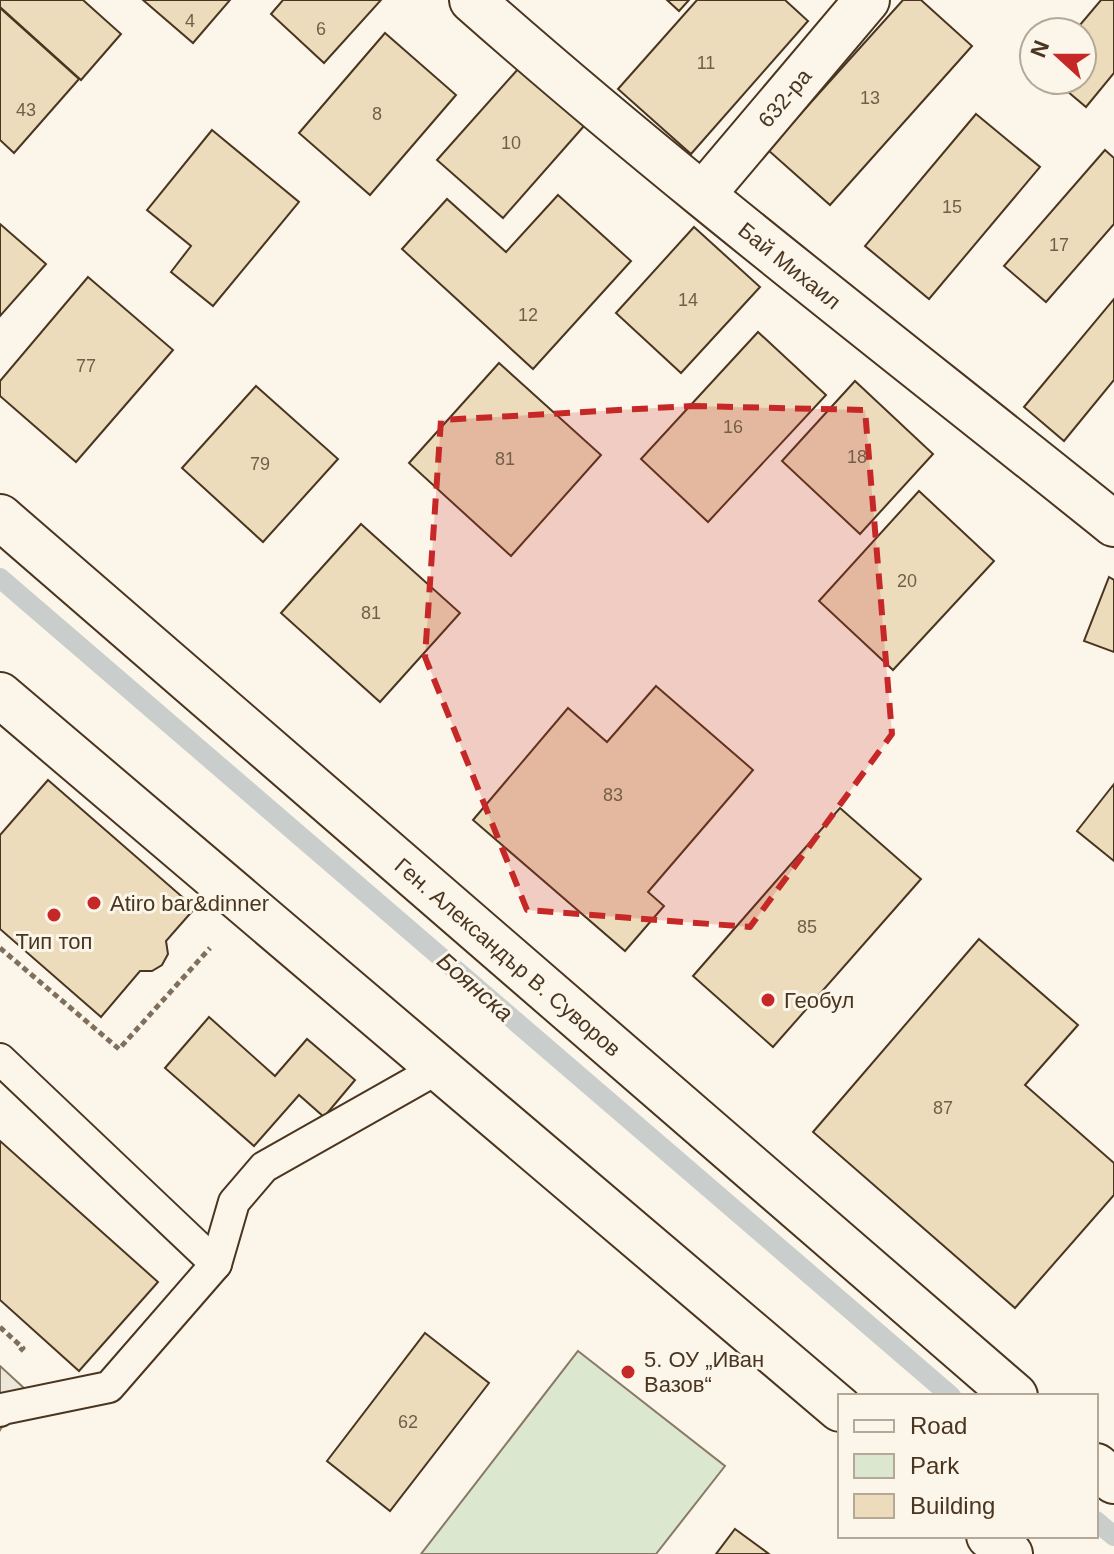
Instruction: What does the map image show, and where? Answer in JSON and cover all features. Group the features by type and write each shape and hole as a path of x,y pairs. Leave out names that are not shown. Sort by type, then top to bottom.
{"street":[{"name":"Бай Михаил","path":"472,0 703,194 1114,524"},
{"name":"632-ра","path":"703,194 867,0"},
{"name":"Ген. Александър В. Суворов","path":"0,517 1013,1394"},
{"path":"0,695 838,1407"},
{"path":"1098,1468 1114,1481"},
{"path":"991,1538 1010,1554"}],"lane":[{"path":"0,1059 216,1264"},
{"path":"0,1411 109,1387 216,1264 234,1202 264,1167 439,1068"}],"path":[{"path":"0,948 119,1049 248,905"},
{"path":"0,1327 23,1348"}],"highlighted area":[{"path":"691,406 865,410 892,734 750,927 527,910 425,657 441,420"}],"green space":[{"path":"578,1351 725,1466 656,1554 421,1554"}],"shaded area":[{"path":"0,1366 25,1389 0,1430"}],"building":[{"path":"0,0 83,0 121,34 81,80 0,7"},
{"path":"143,0 230,0 193,43"},
{"path":"283,0 381,0 324,63 271,14"},
{"path":"667,0 689,0 679,11"},
{"path":"697,0 785,0 808,21 691,154 618,89"},
{"path":"903,0 921,0 972,46 830,205 768,150"},
{"path":"1101,0 1114,0 1114,73 1098,92 1098,16 1088,16"},
{"path":"0,8 79,79 14,153 0,140"},
{"path":"385,33 456,95 370,195 299,133"},
{"path":"519,68 584,126 503,218 437,160"},
{"path":"1073,96 1095,96 1086,107"},
{"path":"976,114 1040,167 929,299 865,246"},
{"path":"212,130 299,202 213,306 171,272 191,246 147,210"},
{"path":"1105,150 1114,158 1114,224 1046,302 1004,266"},
{"path":"558,195 631,261 533,369 402,249 447,199 506,252"},
{"path":"0,224 46,264 0,316"},
{"path":"694,227 760,287 681,373 616,313"},
{"path":"88,277 173,350 76,462 0,396 0,381"},
{"path":"1114,299 1114,380 1064,441 1024,407"},
{"path":"758,332 826,395 708,522 641,459"},
{"path":"499,363 601,455 511,556 409,463"},
{"path":"855,381 933,454 860,534 782,461"},
{"path":"256,386 338,459 263,542 182,468"},
{"path":"919,491 994,561 893,670 819,601"},
{"path":"361,524 460,613 380,702 281,613"},
{"path":"1109,577 1114,580 1114,652 1084,641"},
{"path":"656,686 753,770 648,892 664,906 625,951 473,820 568,708 607,742"},
{"path":"48,780 195,908 166,941 168,954 162,965 152,971 140,971 101,1017 0,929 0,835"},
{"path":"1114,784 1114,861 1077,831"},
{"path":"840,808 921,879 773,1047 693,976"},
{"path":"979,939 1078,1025 1025,1085 1114,1163 1114,1195 1015,1308 813,1132"},
{"path":"209,1017 275,1076 307,1039 355,1080 324,1117 299,1095 254,1146 165,1068"},
{"path":"0,1141 158,1282 79,1371 0,1300"},
{"path":"425,1333 489,1383 390,1511 327,1461"},
{"path":"735,1529 769,1554 716,1554"}],"waterway":[{"name":"Боянска","path":"0,578 949,1394"},
{"name":"Боянска","path":"1098,1523 1114,1536"}],"place":[{"name":"Atiro bar&dinner","path":"94,903"},
{"name":"Тип топ","path":"54,915"},
{"name":"Геобул","path":"768,1000"},
{"name":"5. ОУ „Иван Вазов“","path":"628,1372"}]}
